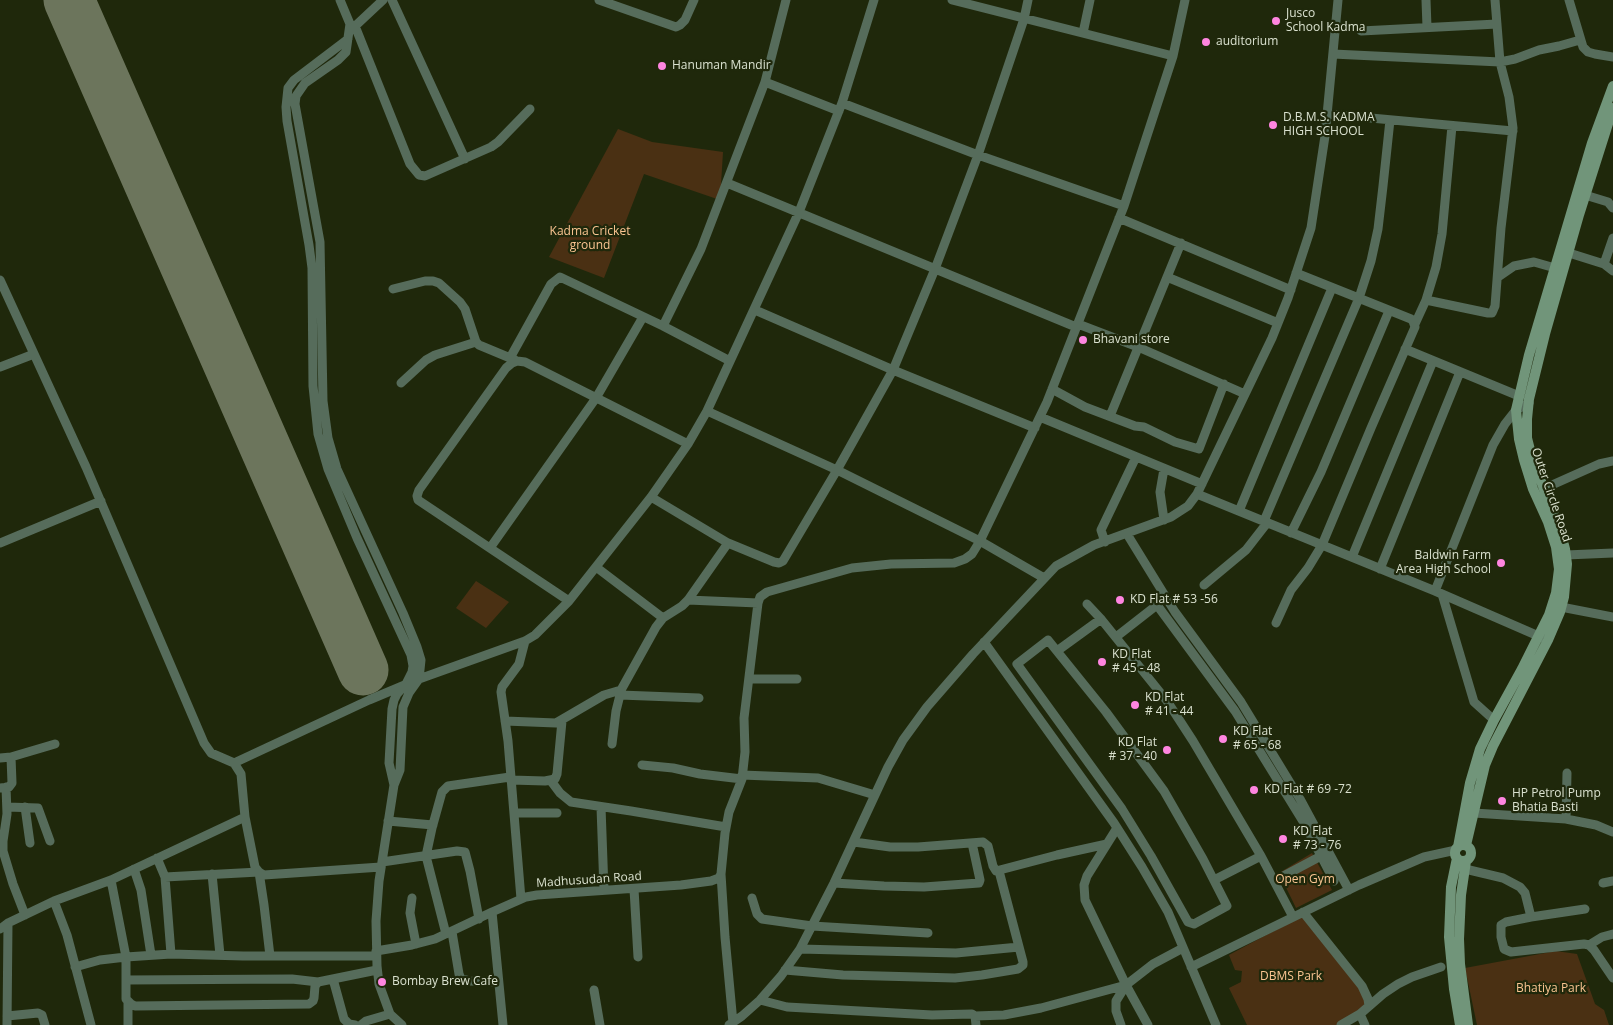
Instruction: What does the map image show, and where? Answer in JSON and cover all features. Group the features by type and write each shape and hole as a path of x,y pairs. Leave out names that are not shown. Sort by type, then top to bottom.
{"main road":[{"name":"Outer Circle Road","path":"1461,855 1474,814 1486,765 1493,746 1544,638 1556,593 1559,569 1556,547 1548,522 1533,489 1518,439 1516,410 1529,354 1592,143 1613,86"},
{"name":"Outer Circle Road","path":"1461,855 1470,783 1480,749 1494,720 1561,607 1567,579 1566,555 1560,530 1543,490 1527,438 1528,403 1545,334 1585,195 1610,128 1613,108"},
{"path":"1460,1025 1449,937 1451,887 1461,855"},
{"path":"1461,855 1459,939 1468,1025"}],"street":[{"path":"340,0 348,17 351,32 410,164 419,175 425,176 491,147 530,109"},
{"path":"383,0 351,32 294,80 288,88 286,101 287,121 310,245 312,268 313,386 318,434 328,469 411,655 412,672 406,684 397,694 392,708 389,763 394,785"},
{"path":"392,0 466,159"},
{"path":"599,0 676,26 685,20 694,0"},
{"path":"663,326 701,249 727,183 765,82 786,0"},
{"path":"234,763 406,684 526,640 535,635 569,601 651,497 688,444 707,411 799,212 841,107 874,0"},
{"path":"952,0 970,2 1024,19 1174,56"},
{"path":"651,497 728,543 774,562 779,563 783,561 893,370 935,269 978,155 1024,19 1028,0"},
{"path":"1083,33 1090,0"},
{"path":"731,1024 721,874 729,812 742,777 744,718 760,597 767,592 845,569 868,566 954,563 960,562 972,554 1040,417 1124,206 1174,56 1185,0"},
{"path":"731,1024 760,1000 800,949 903,740 927,707 984,642 1056,566 1079,553 1171,517 1188,506 1197,494 1278,323 1311,228 1327,114 1338,0"},
{"path":"1426,0 1427,27"},
{"path":"1426,300 1488,313 1492,312 1496,306 1501,228 1512,131 1509,97 1500,62 1495,0"},
{"path":"1569,0 1583,46 1588,52 1613,57"},
{"path":"1361,31 1497,24"},
{"path":"351,32 346,52 338,60 305,83 296,96 295,104 320,242 325,422 330,446 337,469 417,647 421,660 419,679 409,693 403,707 400,770 394,785 388,821 376,921 376,953 379,984 390,1014 402,1025"},
{"path":"1333,54 1500,62 1580,40"},
{"path":"765,82 1124,206"},
{"path":"1327,114 1512,131"},
{"path":"1204,585 1246,550 1266,522 1359,298 1371,261 1378,229 1390,120"},
{"path":"1276,623 1291,590 1308,568 1322,545 1426,300 1436,267 1442,234 1452,126"},
{"path":"727,183 935,269 1138,347 1245,394"},
{"path":"1585,195 1608,202 1613,208"},
{"path":"1119,218 1291,290"},
{"path":"1569,253 1610,268 1613,238"},
{"path":"1110,416 1181,244"},
{"path":"1498,277 1514,266 1534,262 1555,268"},
{"path":"1296,273 1411,319 1415,324"},
{"path":"569,601 422,504 417,496 418,490 506,368 512,363 551,284 560,277 663,326 730,361"},
{"path":"1167,277 1278,323"},
{"path":"0,280 101,501 204,743 211,753 234,763 240,774 244,817 255,866 259,872 270,956"},
{"path":"393,288 425,281 439,283 465,309 476,342 479,345 524,362 688,444"},
{"path":"1239,511 1332,288"},
{"path":"755,310 893,370 1034,428"},
{"path":"1291,533 1321,472 1389,311"},
{"path":"490,548 596,398 644,317"},
{"path":"401,383 426,360 476,342"},
{"path":"1405,349 1519,396"},
{"path":"0,367 34,354"},
{"path":"1352,557 1433,361"},
{"path":"1380,569 1460,372"},
{"path":"1052,389 1085,406 1135,426 1144,427 1175,442 1199,448 1224,384"},
{"path":"1494,720 1474,702 1439,593 1493,445 1505,424 1516,410 1528,403"},
{"path":"707,411 837,470 980,541 1044,578"},
{"path":"1040,417 1202,484"},
{"path":"1105,542 1101,530 1136,457"},
{"path":"1543,490 1599,464 1613,461"},
{"path":"1164,468 1160,492 1164,520"},
{"path":"1197,494 1544,638"},
{"path":"0,542 101,501"},
{"path":"1127,534 1175,612 1242,702 1300,799 1349,890"},
{"path":"612,744 616,711 621,693 656,627 663,618 688,600 728,543"},
{"path":"1566,555 1613,553"},
{"path":"596,567 663,618"},
{"path":"688,600 758,603"},
{"path":"1087,604 1116,637 1172,709 1193,741 1260,856 1293,917"},
{"path":"1116,637 1157,605 1235,711 1304,823 1334,881"},
{"path":"1561,607 1613,617"},
{"path":"1057,651 1101,619"},
{"path":"521,899 511,778 501,698 502,687 519,664 526,640"},
{"path":"1048,640 1057,651 1106,712 1164,791 1227,906 1194,924 1188,922 1122,809 1017,664 1048,640"},
{"path":"984,642 1117,828 1168,912 1216,1025"},
{"path":"749,679 797,679"},
{"path":"504,721 556,723 604,695 621,693 699,698"},
{"path":"498,982 470,982 461,979 426,856 433,825 442,792 448,786 511,778 551,781 554,779 557,774 562,721"},
{"path":"0,758 11,757 56,744"},
{"path":"11,757 12,783 11,786 3,788 7,807 3,841 4,868 25,915"},
{"path":"642,765 673,768 700,774 742,777 818,778 875,794"},
{"path":"1566,819 1567,773"},
{"path":"551,781 560,793 571,802 726,827"},
{"path":"601,806 604,890"},
{"path":"7,807 25,807 39,810 50,841"},
{"path":"25,807 30,843"},
{"path":"514,813 557,813"},
{"path":"1474,814 1566,819 1596,825 1613,832"},
{"path":"0,929 8,923 54,901 111,880 244,817"},
{"path":"388,821 433,825"},
{"path":"1117,828 1087,876 1084,885 1085,900 1126,985 1148,1025"},
{"path":"854,842 890,847 918,847 983,842 986,844 994,870 999,871 1107,844"},
{"path":"834,883 924,887 978,883 980,880 972,843"},
{"path":"164,877 259,872 264,875 382,865 457,851 464,852 470,871 479,919"},
{"path":"1191,967 1349,890 1424,857 1461,855 1520,887 1525,893 1531,917"},
{"path":"1214,880 1260,856"},
{"path":"1274,881 1321,856"},
{"path":"156,858 164,877 171,954"},
{"path":"134,869 141,890 151,955"},
{"path":"785,970 843,975 930,978 964,977 1018,969 1022,965 1019,947 999,871"},
{"path":"212,874 220,955"},
{"name":"Madhusudan Road","path":"75,967 100,960 171,954 270,956 376,953 416,944 449,933 521,899 549,893 634,889 711,881 719,878 721,874"},
{"path":"111,880 126,957 128,1025"},
{"path":"1603,883 1613,881"},
{"path":"634,889 638,957"},
{"path":"412,898 410,913 416,944"},
{"path":"752,898 757,914 762,919 812,926 928,933"},
{"path":"54,901 67,935 91,1025"},
{"path":"1585,909 1506,922 1501,926 1504,949 1511,952 1584,944 1589,946 1598,956 1613,978"},
{"path":"492,912 503,1025"},
{"path":"1303,912 1362,986 1369,1006"},
{"path":"8,923 7,1020 38,1013 42,1015 45,1025"},
{"path":"1589,946 1602,937 1613,934"},
{"path":"800,949 956,953 1019,947"},
{"path":"1121,1025 1116,1011 1116,1001 1126,985 1140,972 1183,948"},
{"path":"1341,1025 1360,1014 1383,994 1405,980 1441,967"},
{"path":"126,980 292,980 318,982 377,970"},
{"path":"333,979 344,1018 350,1024 355,1025"},
{"path":"128,1003 135,1006 302,1005 313,1001 315,986 318,982"},
{"path":"760,1000 787,1007 922,1014 972,1014 976,1021 1041,1008 1126,985"},
{"path":"594,990 600,1025"},
{"path":"361,1025 366,1021 390,1014"},
{"path":"1360,1014 1365,1025"}],"green space":[{"name":"Kadma Cricket ground","path":"618,129 652,142 723,152 720,200 644,174 604,278 549,257"},
{"path":"476,581 509,602 486,628 456,608"},
{"name":"Open Gym","path":"1312,853 1332,890 1296,908 1279,873"},
{"name":"DBMS Park","path":"1303,915 1367,996 1364,1005 1354,1015 1336,1025 1247,1025 1229,988 1241,982 1242,971 1235,970 1229,955"},
{"name":"Bhatiya Park","path":"1556,951 1577,954 1595,1004 1604,1010 1609,1025 1477,1025 1465,968"}],"runway":[{"path":"69,0 363,670"}],"place":[{"name":"Jusco School Kadma","path":"1276,21"},
{"name":"auditorium","path":"1206,42"},
{"name":"Hanuman Mandir","path":"662,66"},
{"name":"D.B.M.S. KADMA HIGH SCHOOL","path":"1273,125"},
{"name":"Bhavani store","path":"1083,340"},
{"name":"Baldwin Farm Area High School","path":"1501,563"},
{"name":"KD Flat # 53 -56","path":"1120,600"},
{"name":"KD Flat # 45 - 48","path":"1102,662"},
{"name":"KD Flat # 41 - 44","path":"1135,705"},
{"name":"KD Flat # 65 - 68","path":"1223,739"},
{"name":"KD Flat # 37 - 40","path":"1167,750"},
{"name":"KD Flat # 69 -72","path":"1254,790"},
{"name":"HP Petrol Pump Bhatia Basti","path":"1502,801"},
{"name":"KD Flat # 73 - 76","path":"1283,839"},
{"name":"Bombay Brew Cafe","path":"382,982"}]}
